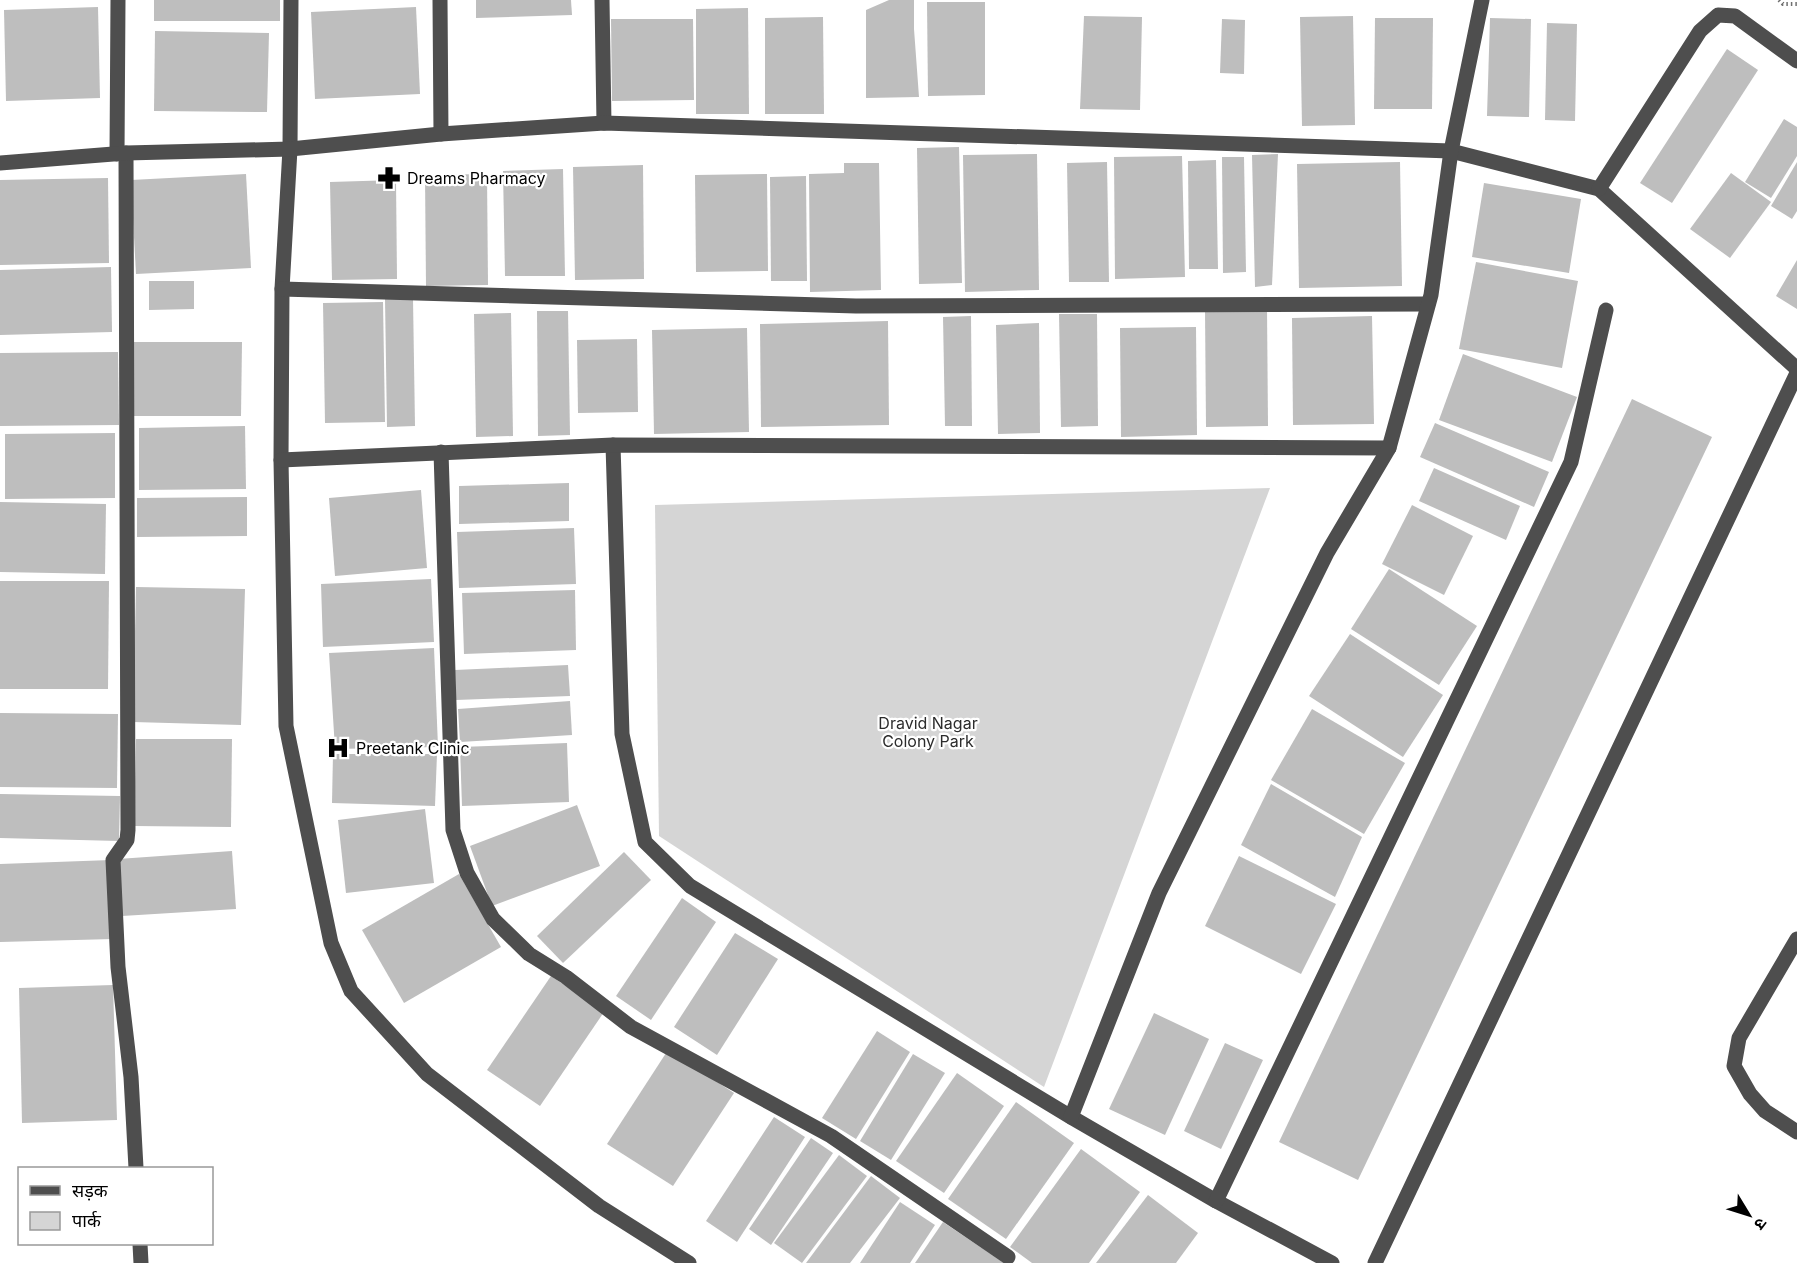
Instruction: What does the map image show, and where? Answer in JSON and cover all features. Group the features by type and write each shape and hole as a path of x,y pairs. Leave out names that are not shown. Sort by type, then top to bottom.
{"street":[{"path":"118,0 122,154 128,830 127,840 113,860 118,967 131,1077 136,1167"},
{"path":"291,0 290,149 282,289 281,459 286,726 331,943 351,991 426,1074 599,1206 689,1263"},
{"path":"440,0 441,134"},
{"path":"602,0 604,123"},
{"path":"1071,1117 1159,893 1328,553 1389,448 1428,304 1450,151 1482,0"},
{"path":"1599,189 1700,31 1718,15 1735,16 1797,61"},
{"path":"0,163 122,154 290,149 441,134 604,123 1450,151 1599,189 1797,371 1375,1263"},
{"path":"282,289 856,306 1428,304"},
{"path":"1216,1201 1570,462 1606,310"},
{"path":"281,459 613,445 1389,448"},
{"path":"613,445 622,734 645,842 690,886 1071,1117 1216,1201 1332,1263"},
{"path":"441,452 453,830 466,873 494,919 529,954 566,978 631,1027 831,1136 1008,1257"},
{"path":"1797,939 1739,1038 1734,1066 1749,1094 1757,1103 1797,1132"},
{"path":"140,1245 141,1263"}],"path":[{"path":"1779,0 1783,4 1797,4"}],"green space":[{"name":"Dravid Nagar Colony Park","path":"1270,488 1044,1087 659,836 655,505"}],"building":[{"path":"154,0 280,0 280,21 154,21"},
{"path":"476,0 571,0 572,15 476,18"},
{"path":"889,0 914,0 919,97 866,98 866,10"},
{"path":"927,2 985,2 985,95 928,96"},
{"path":"98,7 100,98 6,101 4,10"},
{"path":"416,7 420,94 315,99 311,12"},
{"path":"748,8 749,114 696,114 696,9"},
{"path":"1084,16 1142,17 1140,110 1080,109"},
{"path":"1353,16 1355,125 1302,126 1300,17"},
{"path":"823,17 824,114 765,114 765,18"},
{"path":"1375,18 1433,18 1432,109 1374,109"},
{"path":"1490,18 1531,19 1529,117 1487,116"},
{"path":"611,19 693,19 694,100 612,101"},
{"path":"1222,19 1245,20 1244,74 1220,73"},
{"path":"1547,23 1577,24 1575,121 1545,120"},
{"path":"155,31 269,33 267,112 154,111"},
{"path":"1727,49 1758,70 1672,203 1640,183"},
{"path":"1784,119 1797,127 1797,156 1771,198 1745,182"},
{"path":"959,147 962,283 919,284 917,148"},
{"path":"1037,154 1039,290 965,292 963,155"},
{"path":"1278,154 1272,285 1255,287 1252,155"},
{"path":"1182,156 1185,277 1115,279 1114,157"},
{"path":"1222,157 1244,157 1246,272 1223,273"},
{"path":"1216,160 1218,269 1189,269 1188,161"},
{"path":"1107,162 1109,282 1069,282 1067,163"},
{"path":"1400,162 1402,286 1299,288 1297,164"},
{"path":"1797,162 1797,211 1792,219 1771,206"},
{"path":"844,163 879,163 881,290 810,292 809,174 844,173"},
{"path":"643,165 644,279 575,280 573,167"},
{"path":"563,169 565,276 505,276 503,171"},
{"path":"1731,173 1771,202 1730,258 1690,229"},
{"path":"246,174 251,268 136,274 131,180"},
{"path":"487,174 488,285 426,286 425,175"},
{"path":"767,174 768,271 696,272 695,175"},
{"path":"806,176 807,281 771,281 770,177"},
{"path":"108,178 109,263 0,265 0,180"},
{"path":"396,180 397,279 332,280 330,182"},
{"path":"1484,183 1581,199 1569,273 1472,257"},
{"path":"1797,260 1797,309 1776,296"},
{"path":"1476,262 1578,281 1562,368 1459,349"},
{"path":"111,267 112,332 0,335 0,270"},
{"path":"149,281 194,281 194,309 149,310"},
{"path":"385,299 413,299 415,426 387,427"},
{"path":"383,302 385,422 325,423 323,303"},
{"path":"1267,309 1268,426 1206,427 1205,310"},
{"path":"537,311 568,311 570,435 538,436"},
{"path":"511,313 513,436 476,437 474,314"},
{"path":"1059,314 1097,314 1098,426 1061,427"},
{"path":"971,316 972,426 945,426 943,317"},
{"path":"1372,316 1374,424 1293,425 1292,318"},
{"path":"888,321 889,425 761,427 760,324"},
{"path":"1039,323 1040,433 998,434 996,325"},
{"path":"1196,327 1197,435 1121,437 1120,328"},
{"path":"747,328 749,432 654,434 652,330"},
{"path":"637,339 638,412 578,413 577,340"},
{"path":"134,342 242,342 241,416 134,416"},
{"path":"118,352 119,425 0,426 0,353"},
{"path":"1463,354 1577,397 1552,462 1439,420"},
{"path":"1632,399 1712,437 1358,1180 1279,1142"},
{"path":"1435,423 1549,472 1534,507 1420,457"},
{"path":"245,426 246,489 139,490 139,428"},
{"path":"115,433 115,498 5,499 5,434"},
{"path":"1434,468 1520,506 1506,540 1419,501"},
{"path":"569,483 569,521 459,524 459,486"},
{"path":"421,490 427,568 335,576 329,498"},
{"path":"247,497 247,536 137,537 137,498"},
{"path":"0,502 106,504 105,574 0,572"},
{"path":"1412,505 1473,536 1444,595 1382,564"},
{"path":"574,528 576,584 459,588 457,532"},
{"path":"1389,569 1477,626 1439,685 1351,629"},
{"path":"431,579 434,642 323,647 321,584"},
{"path":"0,581 109,581 108,689 0,689"},
{"path":"136,587 245,589 241,725 133,722"},
{"path":"575,590 576,650 464,654 462,593"},
{"path":"1350,634 1443,695 1403,757 1309,696"},
{"path":"434,648 438,747 335,749 329,653"},
{"path":"568,665 570,696 456,700 455,670"},
{"path":"570,701 572,735 460,742 458,709"},
{"path":"1312,709 1405,763 1364,834 1271,780"},
{"path":"0,713 118,714 117,788 0,787"},
{"path":"136,739 232,739 231,827 134,826"},
{"path":"567,743 569,802 462,806 460,747"},
{"path":"333,754 437,754 435,806 332,803"},
{"path":"1271,784 1362,837 1335,897 1241,845"},
{"path":"0,794 120,796 119,841 0,838"},
{"path":"577,805 600,866 492,906 470,846"},
{"path":"425,809 434,883 346,893 338,820"},
{"path":"232,851 236,909 122,916 118,859"},
{"path":"624,852 651,880 563,963 537,936"},
{"path":"1239,856 1336,904 1301,974 1205,926"},
{"path":"111,860 113,939 0,942 0,864"},
{"path":"459,874 501,947 404,1003 362,930"},
{"path":"682,898 716,922 651,1020 616,996"},
{"path":"735,933 778,959 717,1055 674,1027"},
{"path":"551,976 604,1012 540,1106 487,1070"},
{"path":"113,985 117,1120 22,1123 19,988"},
{"path":"1154,1013 1209,1039 1165,1135 1109,1109"},
{"path":"877,1031 910,1052 856,1139 822,1118"},
{"path":"1225,1043 1263,1060 1221,1149 1184,1131"},
{"path":"668,1050 734,1093 673,1186 607,1144"},
{"path":"913,1054 945,1073 891,1160 860,1141"},
{"path":"957,1073 1004,1106 944,1193 896,1161"},
{"path":"1016,1102 1074,1143 1006,1239 948,1199"},
{"path":"774,1117 805,1137 737,1242 706,1221"},
{"path":"811,1138 833,1153 771,1245 749,1229"},
{"path":"1081,1149 1140,1192 1089,1263 1032,1263 1010,1247"},
{"path":"839,1155 867,1176 802,1263 774,1243"},
{"path":"871,1176 900,1198 850,1263 806,1263"},
{"path":"1148,1195 1198,1233 1176,1263 1096,1263"},
{"path":"900,1202 935,1225 910,1263 860,1263"},
{"path":"943,1222 1004,1263 915,1263"}],"place":[{"name":"Dreams Pharmacy","path":"389,178"},
{"name":"Preetank Clinic","path":"338,748"}]}
